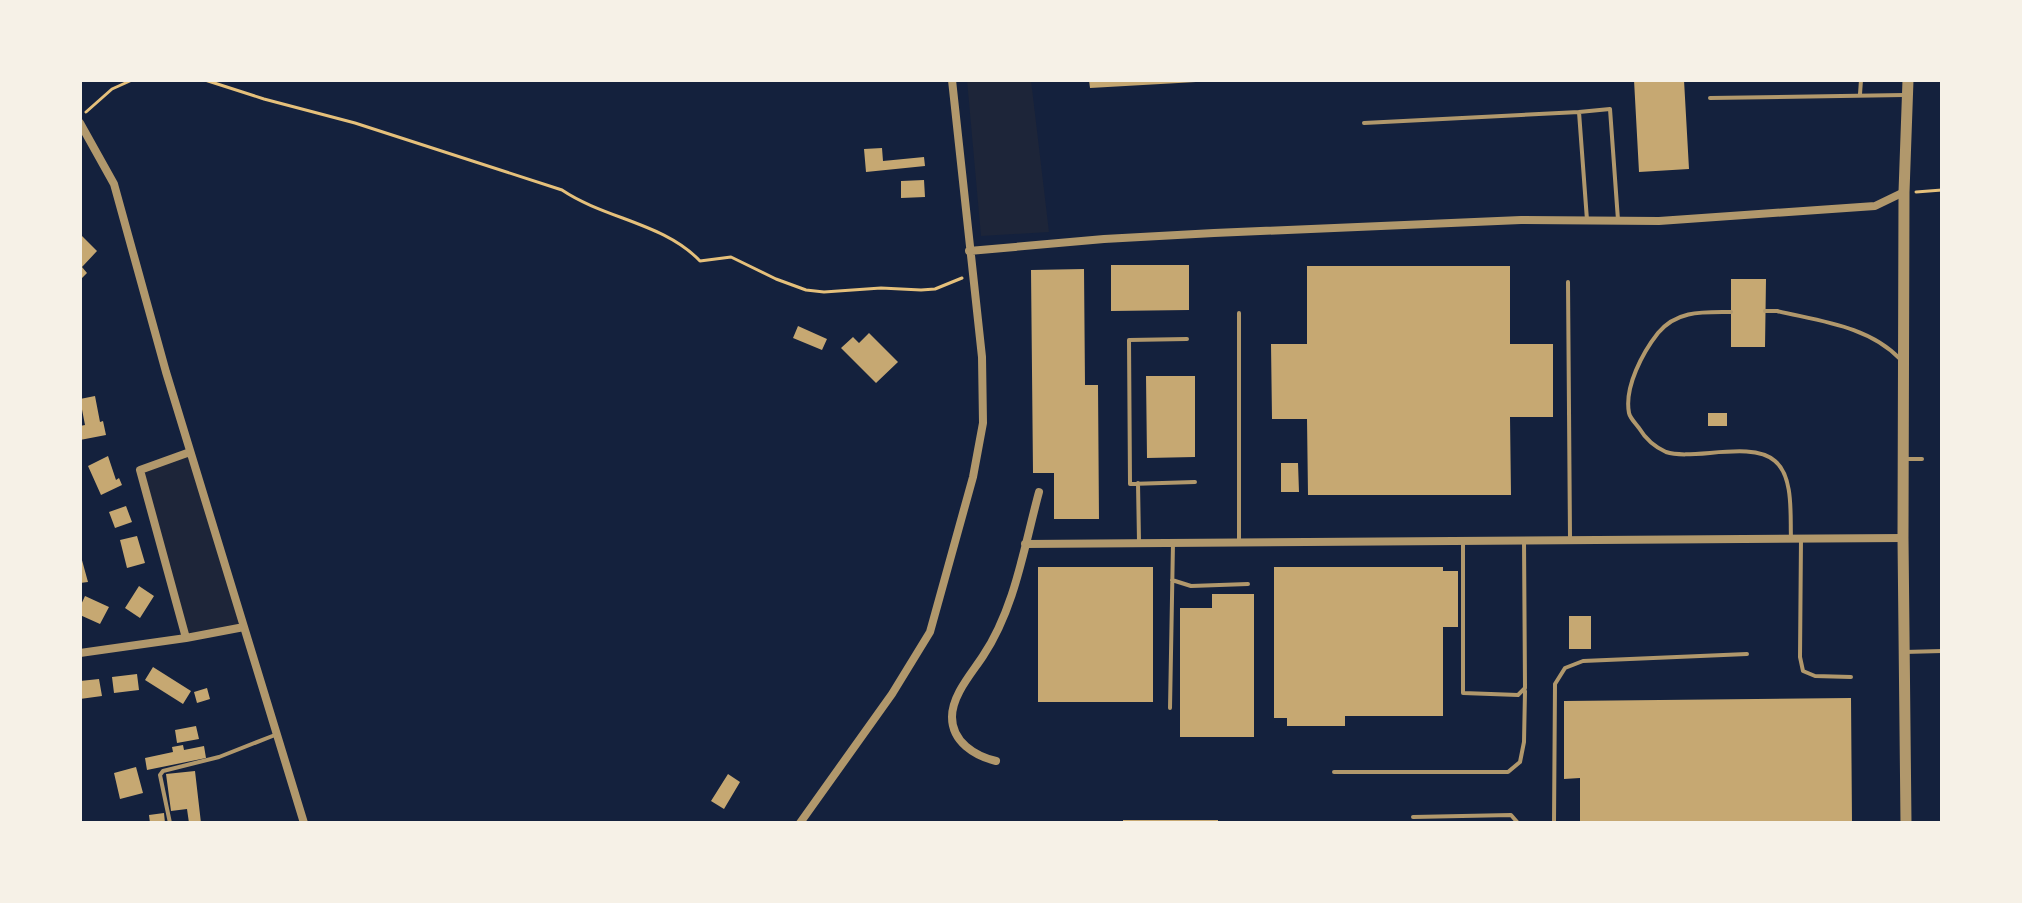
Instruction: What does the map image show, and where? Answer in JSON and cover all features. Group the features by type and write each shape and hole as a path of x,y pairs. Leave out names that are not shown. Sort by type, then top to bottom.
{"street":[{"path":"800,823 892,694 930,632 973,477 983,423 982,357 952,80"},
{"path":"1906,823 1903,459 1904,192 1908,80"},
{"path":"80,121 114,184 190,452 304,823"},
{"path":"969,251 1214,233 1587,220 1659,221 1875,206 1904,192"},
{"path":"186,638 140,470 190,452"},
{"path":"996,761 981,758 961,742 952,716 961,690 1001,626 1039,492"},
{"path":"1025,544 1903,538"},
{"path":"80,653 244,627"}],"lane":[{"path":"1860,94 1861,80"},
{"path":"1710,98 1860,94 1906,96"},
{"path":"1364,123 1610,109 1618,220"},
{"path":"1579,112 1587,220"},
{"path":"1568,282 1570,541"},
{"path":"1765,311 1847,327 1887,346 1904,364"},
{"path":"1731,312 1690,312 1666,323 1649,344 1629,390 1629,414 1646,439 1668,452 1744,452 1767,456 1778,463 1788,486 1796,539 1803,671 1815,676 1851,677"},
{"path":"1239,313 1239,543"},
{"path":"1187,339 1129,340 1130,484 1195,482"},
{"path":"1903,459 1922,459"},
{"path":"1138,483 1139,544"},
{"path":"1463,541 1463,693 1518,695 1525,688"},
{"path":"1334,772 1508,772 1520,762 1524,742 1525,688 1524,541"},
{"path":"1170,708 1173,543"},
{"path":"1172,580 1191,586 1248,584"},
{"path":"1904,652 1942,651"},
{"path":"1554,823 1555,684 1565,668 1583,661 1747,654"},
{"path":"170,823 160,775 163,771 219,757 277,734"},
{"path":"1413,817 1511,815 1518,823"}],"path":[{"path":"80,121 112,89 132,80"},
{"path":"205,80 355,123 562,190 583,202 663,234 688,248 700,261 731,257 806,290 921,290 957,282 972,271"},
{"path":"1904,192 1942,190"}],"shaded area":[{"path":"967,80 1031,80 1049,232 981,236"},
{"path":"190,452 244,627 186,638 140,470"}],"building":[{"path":"1089,80 1196,80 1196,82 1090,88"},
{"path":"1634,80 1684,80 1689,169 1639,172"},
{"path":"882,148 883,161 924,157 925,166 866,172 864,149"},
{"path":"924,180 925,197 901,198 901,181"},
{"path":"80,234 97,251 82,267 87,273 80,280"},
{"path":"1111,265 1189,265 1189,310 1111,311"},
{"path":"1307,266 1510,266 1510,344 1553,344 1553,417 1510,417 1511,495 1308,495 1307,419 1272,419 1271,344 1307,344"},
{"path":"1084,269 1085,385 1098,385 1099,519 1054,519 1054,473 1033,473 1031,270"},
{"path":"1731,279 1766,279 1765,347 1731,347"},
{"path":"798,326 827,339 822,350 793,338"},
{"path":"869,333 898,362 876,383 841,348 853,337 859,343"},
{"path":"1146,376 1195,376 1195,457 1147,458"},
{"path":"95,396 106,435 80,440 80,426 85,425 80,399"},
{"path":"1708,413 1727,413 1727,426 1708,426"},
{"path":"108,456 116,480 119,478 122,485 101,495 88,466"},
{"path":"1281,463 1298,463 1299,492 1281,492"},
{"path":"126,506 132,522 115,528 109,512"},
{"path":"137,536 145,563 127,568 120,540"},
{"path":"80,553 88,582 80,583"},
{"path":"1038,567 1153,567 1153,702 1038,702"},
{"path":"1274,567 1443,567 1443,571 1458,571 1458,627 1443,627 1443,716 1345,716 1345,726 1287,726 1287,718 1274,718"},
{"path":"139,586 154,596 140,618 125,608"},
{"path":"1212,594 1254,594 1254,737 1180,737 1180,608 1212,608"},
{"path":"85,596 109,607 100,624 80,615"},
{"path":"1569,616 1591,616 1591,649 1569,649"},
{"path":"153,667 191,691 183,704 145,680"},
{"path":"137,674 139,690 114,693 112,677"},
{"path":"99,679 102,696 80,699 80,681"},
{"path":"207,688 210,699 197,703 194,692"},
{"path":"1851,698 1852,823 1580,823 1580,778 1564,779 1564,701"},
{"path":"196,726 199,739 177,743 175,730"},
{"path":"183,745 184,750 204,746 206,758 147,770 145,758 173,752 172,747"},
{"path":"136,767 143,793 120,799 114,773"},
{"path":"195,771 201,823 189,823 187,809 171,811 166,774"},
{"path":"728,774 740,782 724,809 711,801"},
{"path":"164,813 165,823 150,823 149,815"},
{"path":"1123,820 1218,820 1218,823 1123,823"}]}
